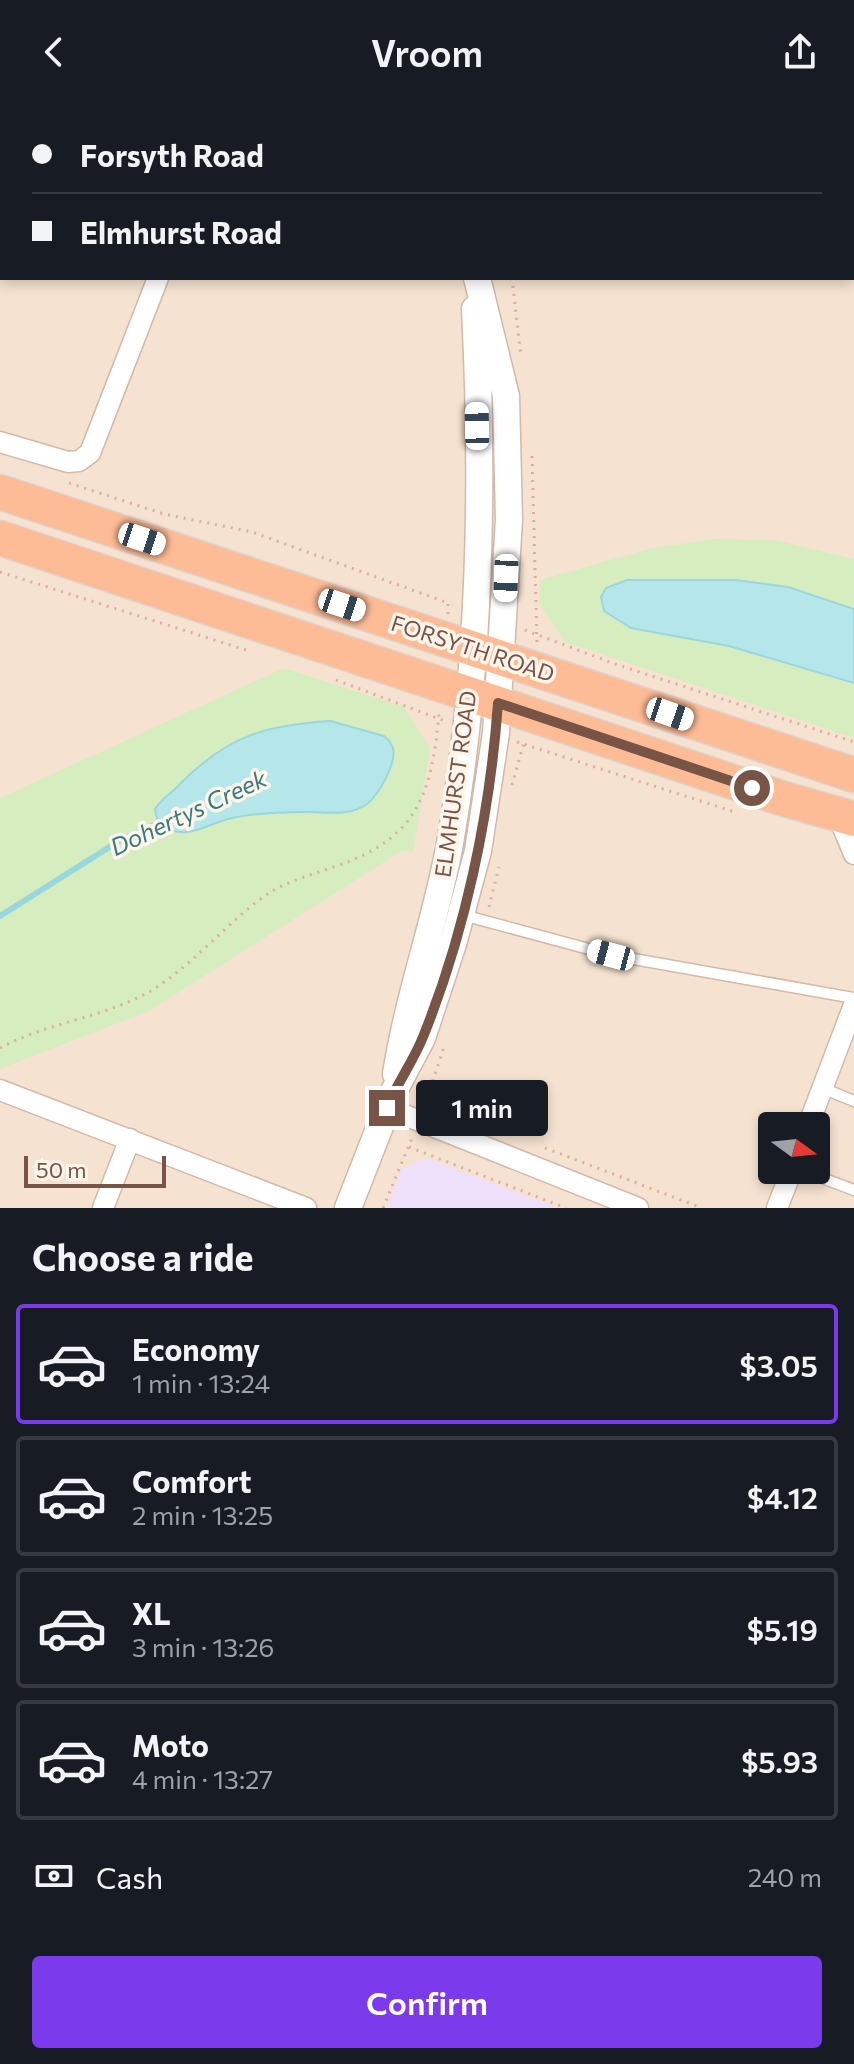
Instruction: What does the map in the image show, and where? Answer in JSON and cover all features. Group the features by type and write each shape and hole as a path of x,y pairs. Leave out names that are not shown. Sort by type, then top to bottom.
{"highway":[{"name":"FORSYTH ROAD","path":"0,492 854,775"},
{"name":"FORSYTH ROAD","path":"0,538 474,707 840,815"}],"street":[{"path":"0,442 68,462 79,461 90,453 157,280"},
{"name":"ELMHURST ROAD","path":"348,1208 390,1101 422,1038 478,851 473,648 478,512 475,280"},
{"name":"ELMHURST ROAD","path":"473,648 505,622 509,519 506,395 476,280"},
{"name":"ELMHURST ROAD","path":"390,1101 402,1032 450,844 474,707"},
{"path":"697,723 774,762 854,792"},
{"path":"840,815 854,854"},
{"path":"813,1112 854,1005"},
{"path":"0,1090 306,1208"},
{"path":"390,1101 638,1208"},
{"path":"103,1208 130,1139"},
{"path":"777,1208 786,1184"}],"lane":[{"path":"461,915 611,955 854,998"},
{"path":"822,1088 854,1101"},
{"path":"830,1181 854,1190"}],"path":[{"path":"66,482 164,514 252,532 474,612"},
{"path":"0,572 256,653"},
{"path":"448,603 473,648"},
{"path":"505,622 615,664 854,742"},
{"path":"329,677 401,702 438,720 474,707 704,805 748,816"},
{"path":"438,720 474,707"},
{"path":"0,1048 20,1037 138,998 183,967 268,894 301,876 338,866 374,848 407,825 430,785 438,720"},
{"path":"409,1147 566,1208"},
{"path":"542,1147 702,1208"}],"shaded area":[{"path":"0,280 854,280 854,1208 0,1208"},
{"path":"427,1158 558,1208 386,1208 401,1169"}],"green space":[{"path":"713,539 775,540 854,559 854,738 565,642 540,605 540,580 649,549"},
{"path":"284,668 404,707 430,748 413,852 403,850 149,1011 0,1069 0,798"}],"water":[{"path":"627,580 735,580 788,587 854,609 854,683 729,646 631,628 604,611 601,597 606,588"},
{"path":"330,721 384,736 392,747 393,760 388,773 367,804 345,812 241,816 186,832 177,832 158,823 155,809 215,754 267,730"}],"waterway":[{"name":"Dohertys Creek","path":"0,916 119,841 165,820"}],"route":[{"path":"387,1108 422,1038 453,944 478,851 498,703 752,788"}]}
